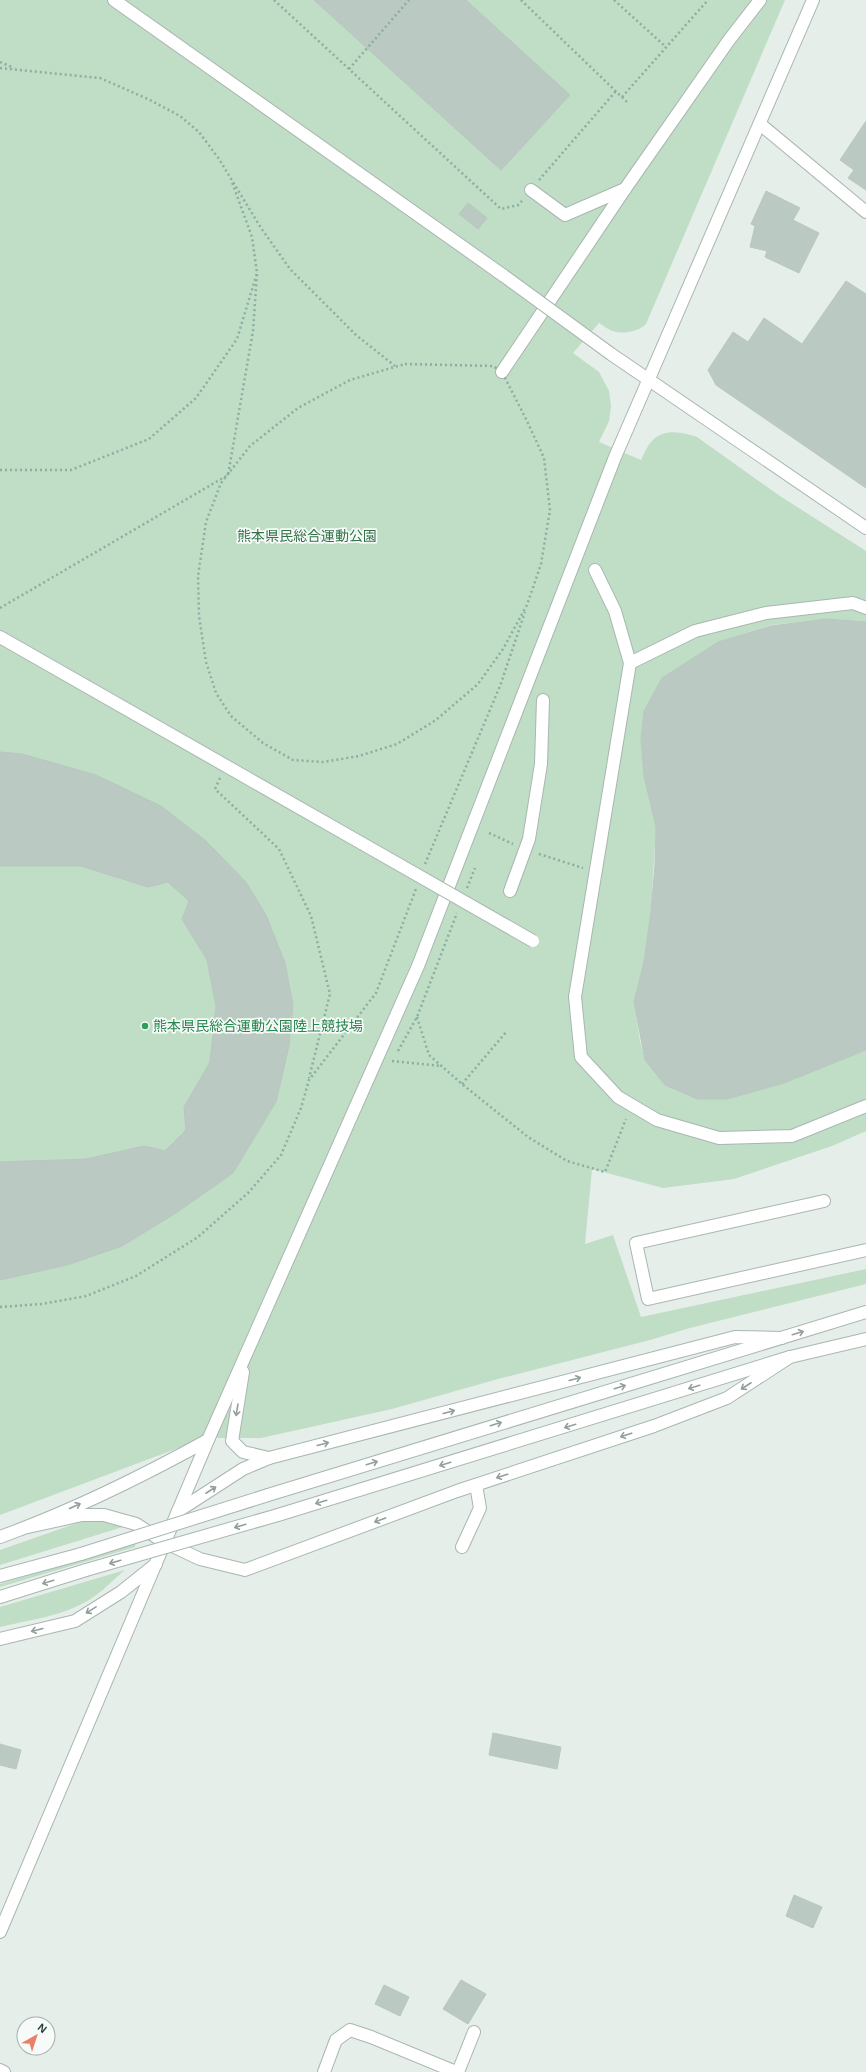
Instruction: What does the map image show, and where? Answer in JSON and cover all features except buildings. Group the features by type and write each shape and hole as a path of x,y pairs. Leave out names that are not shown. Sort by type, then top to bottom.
{"street":[{"path":"114,0 504,276 648,380 866,528"},
{"path":"502,372 625,189 729,40 760,0"},
{"path":"0,1932 208,1440 418,966 615,457 813,0"},
{"path":"760,124 866,212"},
{"path":"531,190 565,214 625,189"},
{"path":"595,570 615,611 630,663 575,997 582,1057 618,1097 657,1120 719,1138 792,1136 866,1106"},
{"path":"630,663 695,631 766,613 853,603 866,608"},
{"path":"0,637 533,941"},
{"path":"510,891 529,839 541,764 544,700"},
{"path":"824,1201 636,1243 648,1299 866,1250"},
{"path":"0,1576 81,1554 268,1495 866,1312"},
{"path":"178,1510 243,1469 269,1458 735,1337 782,1338"},
{"path":"0,1597 86,1570 278,1515 790,1357 866,1339"},
{"path":"245,1357 232,1441 242,1452 269,1458"},
{"path":"28,1527 82,1515 104,1515 136,1524 164,1542 200,1559 245,1570 476,1485 654,1426 727,1398 790,1357"},
{"path":"0,1537 28,1527 152,1471 208,1440"},
{"path":"462,1547 480,1508 476,1485"},
{"path":"0,1639 75,1621 121,1592 157,1563"},
{"path":"324,2072 336,2040 350,2030 457,2072 474,2032"},
{"path":"0,2070 4,2072"}],"path":[{"path":"274,0 501,209 518,205 616,91"},
{"path":"349,69 409,0"},
{"path":"520,0 627,102"},
{"path":"614,0 666,47"},
{"path":"622,97 708,0"},
{"path":"0,62 18,70"},
{"path":"0,68 100,78 150,100 180,116 199,132 229,176 261,228 290,269 356,335 396,367"},
{"path":"0,608 228,475 253,331 256,273 252,237 229,176"},
{"path":"0,470 71,470 149,440 196,398 237,339 256,273"},
{"path":"424,868 500,686 527,606 541,564 550,510 544,458 502,372 493,366 405,364 350,380 298,408 250,446 221,483 206,522 198,576 199,616 206,662 216,693 231,716 263,743 293,760 323,762 359,756 397,744 436,720 478,684 503,649 527,606"},
{"path":"0,1307 42,1304 86,1296 136,1276 198,1237 249,1192 281,1155 301,1108 330,994 311,916 279,849 215,788 225,766"},
{"path":"489,833 525,850 595,871"},
{"path":"466,889 475,868"},
{"path":"309,1080 376,993 418,883"},
{"path":"442,1066 392,1061 417,1018 458,910"},
{"path":"417,1018 429,1055 462,1084 528,1136 567,1161 605,1172 626,1119"},
{"path":"462,1084 507,1031"}],"green space":[{"name":"熊本県民総合運動公園","path":"0,0 785,0 646,324 640,329 621,333 607,329 599,323 573,353 599,372 609,391 611,406 609,421 599,442 641,460 650,443 662,434 673,432 697,437 780,496 866,551 866,622 826,619 771,625 718,642 662,678 644,711 641,739 644,776 656,827 651,911 644,962 634,1002 640,1041 645,1060 727,1099 784,1083 866,1050 866,1131 832,1146 734,1179 663,1188 592,1169 585,1244 613,1235 641,1317 866,1269 866,1284 690,1328 392,1409 261,1438 205,1438 0,1515"},
{"path":"98,1519 126,1526 0,1565 0,1550 80,1522"},
{"path":"136,1543 135,1547 0,1587 0,1584"},
{"path":"125,1570 89,1600 79,1605 57,1614 0,1627 0,1607"}],"place":[{"name":"熊本県民総合運動公園陸上競技場","path":"145,1026"}]}
